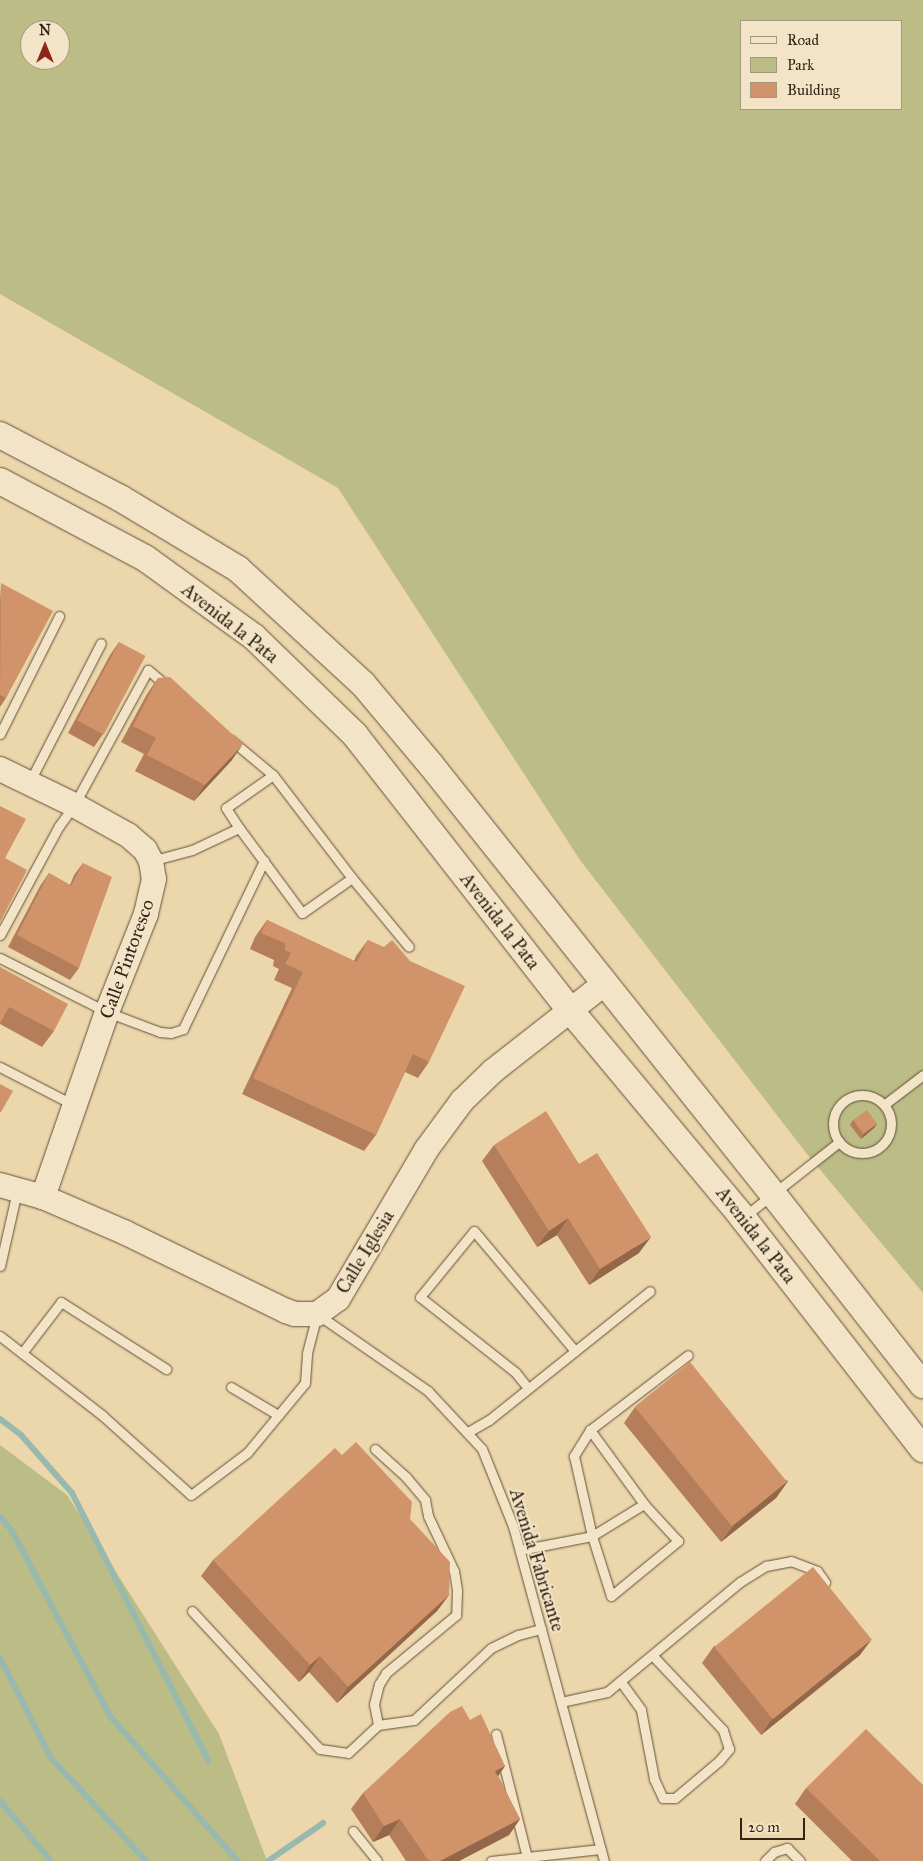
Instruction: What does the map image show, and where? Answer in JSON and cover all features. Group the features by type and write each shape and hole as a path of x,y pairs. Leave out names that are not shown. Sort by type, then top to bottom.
{"main road":[{"name":"Avenida la Pata","path":"0,435 120,498 238,569 363,684 431,764 923,1385"},
{"name":"Avenida la Pata","path":"0,481 145,558 254,637 355,736 570,1010 743,1218 923,1449"}],"street":[{"name":"Calle Pintoresco","path":"0,769 74,805 128,835 145,850 150,861 154,879 151,898 74,1105 43,1197"},
{"name":"Calle Iglesia","path":"317,1314 338,1299 446,1120 493,1071 604,984"},
{"path":"9,1187 43,1197 126,1233 286,1312 317,1314"}],"lane":[{"path":"0,734 59,616"},
{"path":"28,783 100,644"},
{"path":"0,935 59,826 74,805 148,670 170,689"},
{"path":"221,732 272,775 409,948"},
{"path":"272,775 226,808 302,913 352,878"},
{"path":"150,861 192,850 239,828"},
{"path":"0,958 108,1012 160,1032 171,1033 183,1029 264,861"},
{"path":"0,1067 74,1105"},
{"path":"885,1104 923,1075"},
{"path":"859,1094 869,1095 885,1104 892,1123 890,1133 878,1149 859,1153 849,1150 839,1142 833,1128 833,1118 842,1102 859,1094"},
{"path":"743,1218 839,1142"},
{"path":"0,1266 9,1187"},
{"path":"528,1388 515,1372 420,1297 474,1231 575,1351"},
{"path":"468,1432 489,1420 650,1291"},
{"path":"22,1354 61,1302 166,1369"},
{"path":"0,1336 103,1416 191,1495 247,1453 305,1383 307,1354 317,1314"},
{"name":"Avenida Fabricante","path":"317,1314 428,1390 482,1449 513,1526 604,1861"},
{"path":"590,1430 644,1504 678,1541 611,1596 592,1536 574,1456 590,1430 688,1355"},
{"path":"231,1387 278,1415"},
{"path":"375,1449 406,1477 425,1500 428,1516 454,1571 457,1591 456,1615 386,1673 379,1684 374,1704 378,1725"},
{"path":"520,1550 592,1536 644,1504"},
{"path":"561,1702 608,1692 733,1588 766,1566 791,1561 816,1571 830,1589"},
{"path":"192,1611 320,1750 348,1753 378,1725 414,1720 491,1648 518,1635 541,1629"},
{"path":"621,1682 641,1710 654,1779 663,1798 675,1798 719,1761 729,1750 723,1730 653,1656"},
{"path":"496,1734 527,1856"},
{"path":"353,1831 378,1861"},
{"path":"765,1861 774,1852 787,1848 800,1861"},
{"path":"491,1861 601,1849"}],"green space":[{"path":"0,0 923,0 923,1293 807,1154 580,860 338,488 0,294"},
{"path":"0,1445 67,1495 219,1734 267,1861 0,1861"}],"building":[{"path":"1,583 53,611 6,698 0,695"},
{"path":"119,642 145,656 104,735 77,721"},
{"path":"170,677 243,744 205,785 147,755 156,738 133,726 158,678"},
{"path":"0,806 26,819 5,858 27,870 0,922"},
{"path":"83,863 112,877 79,968 17,935 49,873 71,886"},
{"path":"267,920 357,962 368,940 384,947 392,940 410,961 465,986 429,1062 413,1054 376,1135 253,1078 303,972 285,964 291,953 285,950 285,943 261,933"},
{"path":"0,967 68,1004 54,1031 9,1007 0,1023"},
{"path":"0,1084 13,1091 1,1112 0,1112"},
{"path":"867,1110 877,1124 863,1134 853,1120"},
{"path":"546,1111 579,1164 597,1153 651,1237 600,1269 568,1218 549,1231 494,1145"},
{"path":"690,1362 787,1482 732,1526 635,1407"},
{"path":"356,1442 412,1502 410,1519 450,1562 449,1595 348,1687 320,1656 310,1665 213,1560 335,1448 342,1455"},
{"path":"813,1567 872,1639 773,1719 714,1647"},
{"path":"462,1706 470,1720 481,1714 505,1766 495,1771 520,1819 440,1861 431,1861 428,1860 400,1819 384,1826 363,1793 450,1712"},
{"path":"866,1729 923,1785 923,1861 880,1861 806,1788"}],"waterway":[{"path":"0,1419 21,1435 72,1493 208,1760"},
{"path":"0,1517 12,1531 110,1716 238,1861"},
{"path":"0,1658 51,1758 146,1861"},
{"path":"0,1801 51,1861"},
{"path":"268,1861 323,1823"}]}
